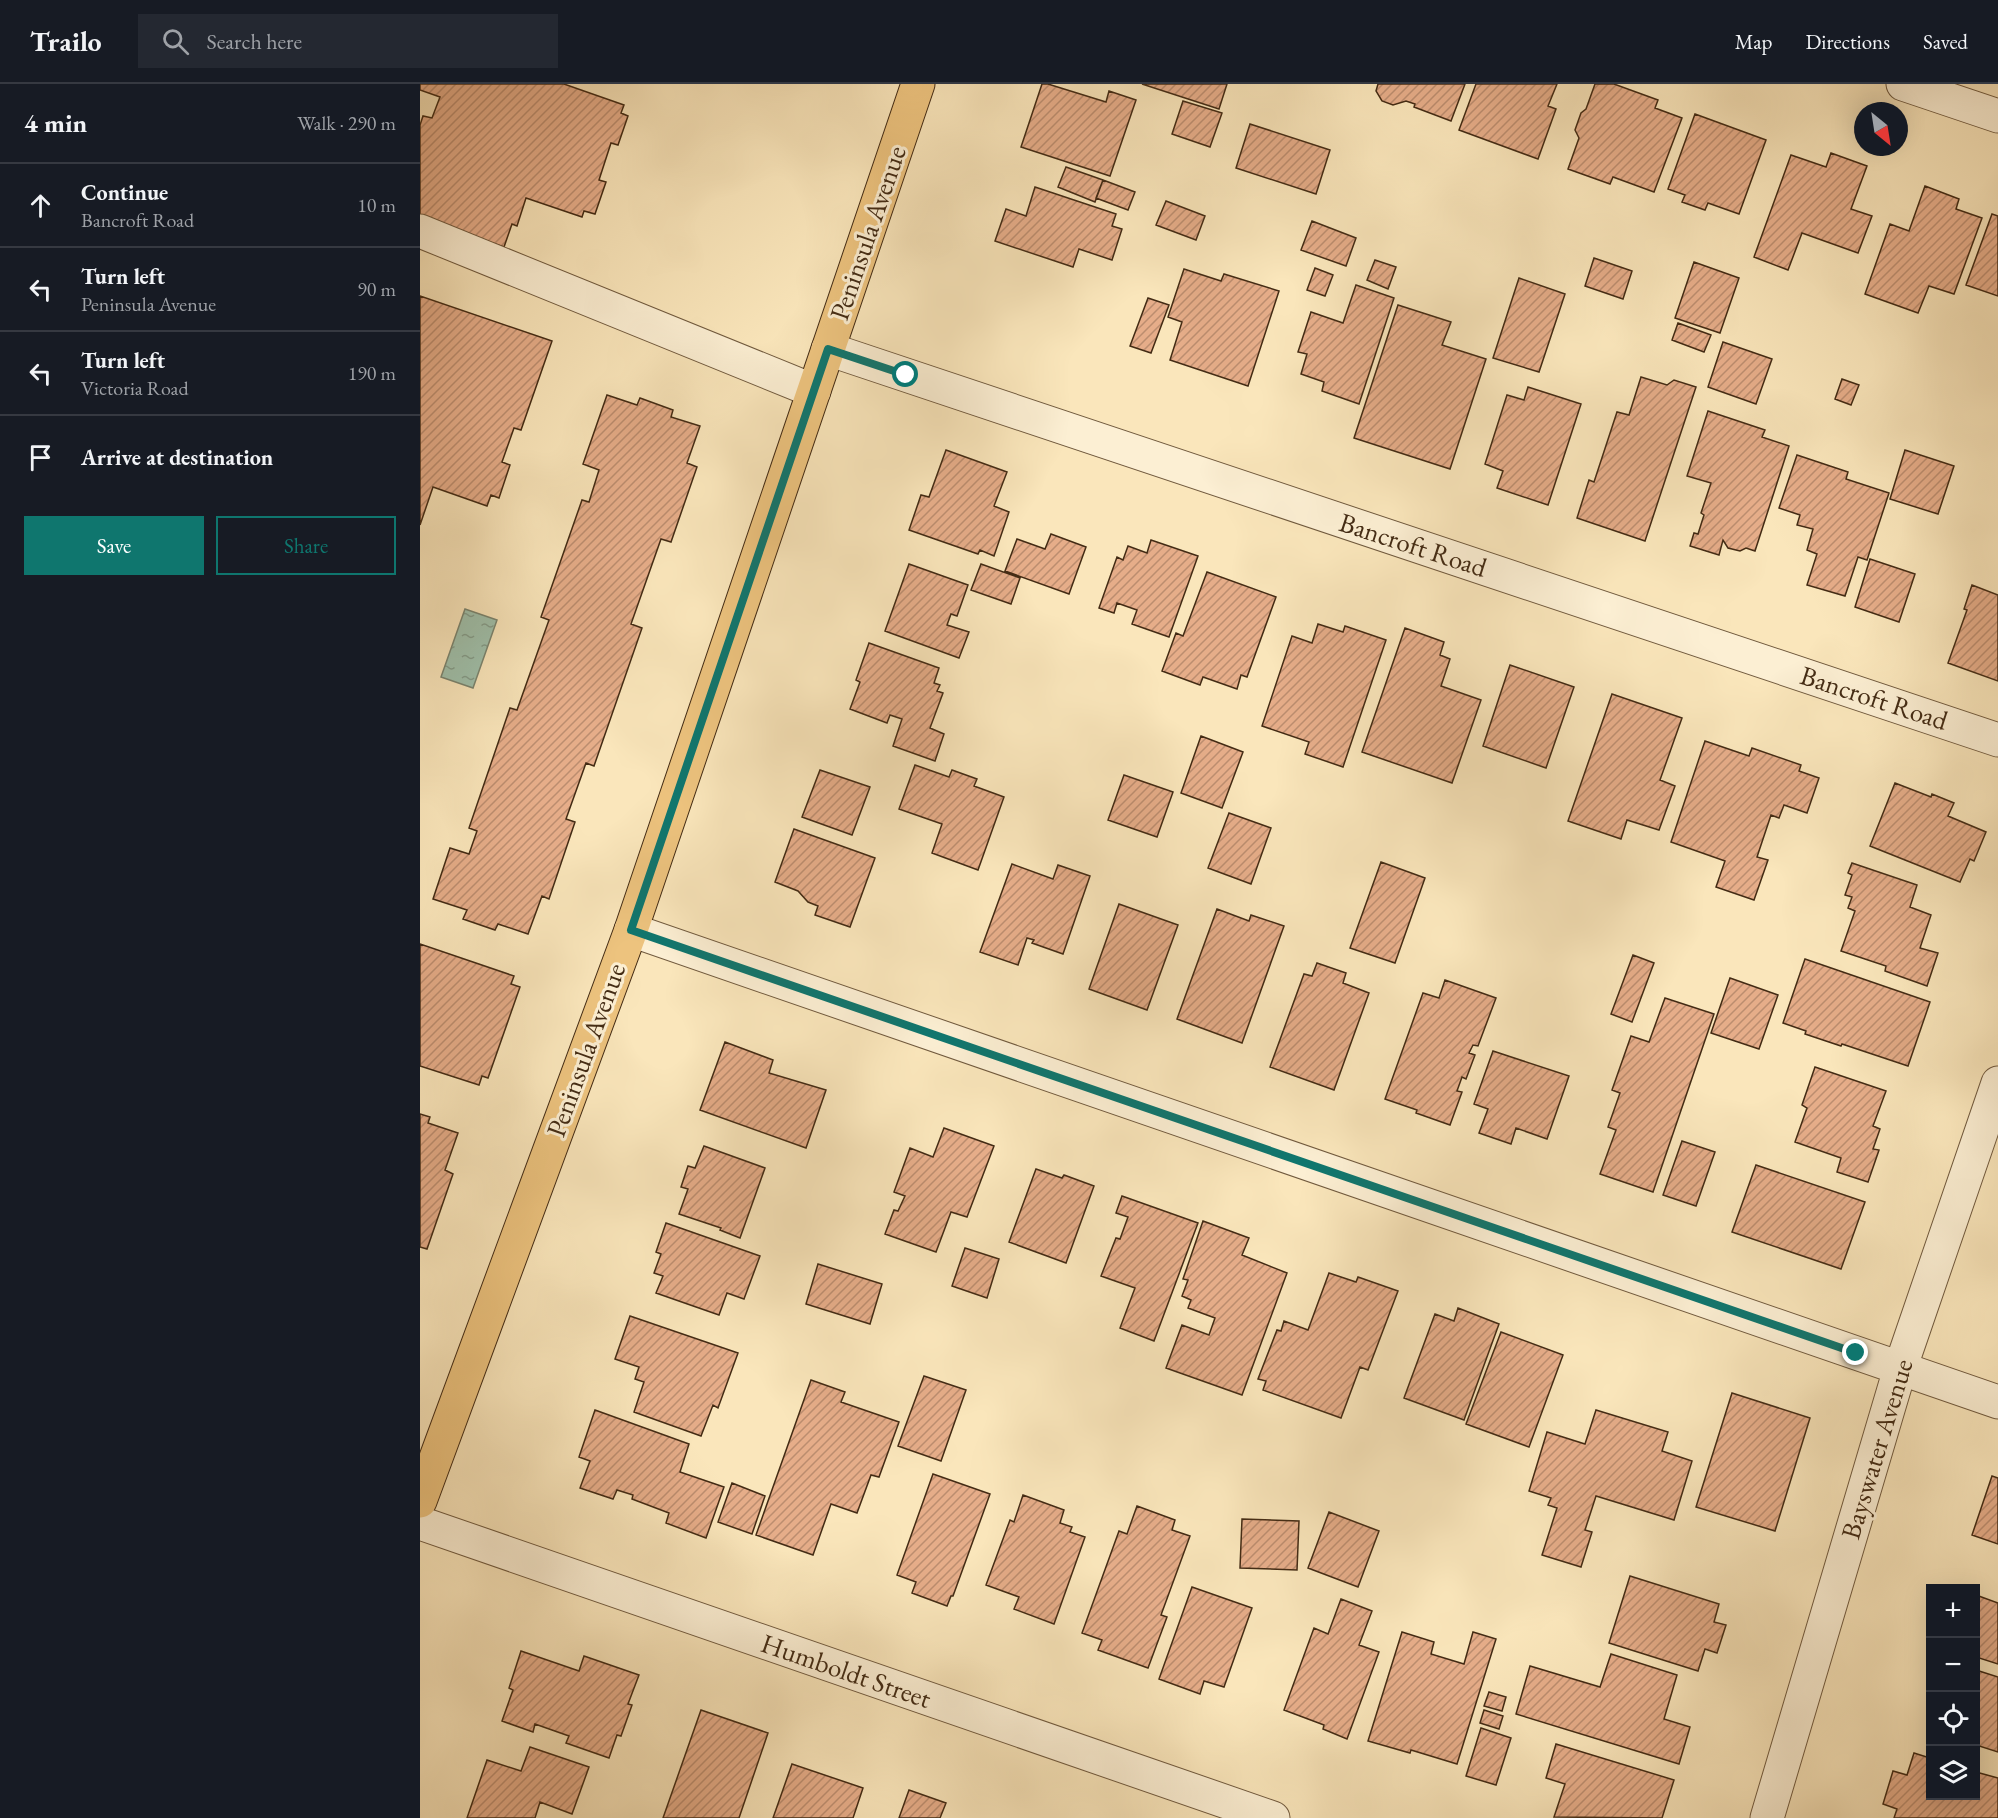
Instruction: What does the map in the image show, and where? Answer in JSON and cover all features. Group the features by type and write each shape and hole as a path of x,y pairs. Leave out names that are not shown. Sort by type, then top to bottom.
{"main road":[{"name":"Peninsula Avenue","path":"420,1502 631,930 918,84"}],"street":[{"path":"1903,84 1998,116"},
{"path":"420,231 814,391"},
{"name":"Bancroft Road","path":"828,349 1998,740"},
{"path":"631,930 1998,1402"},
{"name":"Bayswater Avenue","path":"1767,1818 1900,1369 1998,1083"},
{"name":"Humboldt Street","path":"420,1523 1273,1818"}],"water":[{"path":"465,609 497,620 473,688 441,677"}],"building":[{"path":"420,84 564,84 624,105 621,113 628,116 618,145 611,143 599,180 606,182 595,214 584,211 582,217 526,198 517,226 512,224 504,247 420,218 420,125 423,116 432,118 440,97 420,90"},
{"path":"1042,84 1106,102 1109,91 1136,100 1110,176 1021,147"},
{"path":"1142,84 1227,84 1219,109"},
{"path":"1378,84 1465,84 1451,121 1414,107 1415,104 1406,101 1393,105 1382,101 1376,91"},
{"path":"1476,84 1557,84 1548,106 1556,109 1538,159 1459,130"},
{"path":"1595,84 1614,84 1658,100 1655,108 1682,118 1654,192 1613,177 1610,184 1568,169 1579,138 1575,130"},
{"path":"1183,101 1222,113 1210,147 1172,134"},
{"path":"1695,114 1766,140 1739,214 1708,203 1705,210 1682,202 1685,195 1668,189"},
{"path":"1250,124 1330,150 1316,194 1236,168"},
{"path":"1831,153 1867,166 1851,209 1872,216 1858,253 1802,233 1788,270 1754,257 1791,155 1826,167"},
{"path":"1066,167 1103,180 1095,202 1058,187"},
{"path":"1103,180 1135,192 1128,210 1096,198"},
{"path":"1925,186 1959,199 1956,209 1982,218 1954,294 1929,286 1918,313 1865,294 1890,224 1909,231"},
{"path":"1035,187 1116,214 1112,226 1122,229 1112,260 1079,249 1073,267 995,241 1006,209 1026,216"},
{"path":"1166,201 1205,216 1196,240 1156,225"},
{"path":"1992,214 1998,216 1998,296 1966,285"},
{"path":"1312,221 1356,238 1346,266 1301,250"},
{"path":"1594,258 1632,271 1623,299 1585,286"},
{"path":"1375,260 1396,267 1388,289 1367,280"},
{"path":"1694,262 1739,278 1720,333 1675,318"},
{"path":"1315,268 1333,275 1325,296 1307,290"},
{"path":"1184,269 1221,281 1224,274 1279,291 1248,386 1170,360 1182,322 1168,317"},
{"path":"1519,278 1565,294 1539,372 1493,358"},
{"path":"1356,285 1394,298 1359,404 1322,391 1324,382 1301,374 1307,354 1298,352 1311,312 1343,323"},
{"path":"420,296 552,341 521,430 514,428 502,462 510,465 499,498 491,495 487,506 433,487 420,525"},
{"path":"1148,298 1169,305 1151,353 1130,346"},
{"path":"1398,305 1451,322 1442,345 1486,359 1450,469 1354,438"},
{"path":"1678,323 1711,335 1704,352 1672,340"},
{"path":"1723,342 1772,359 1756,404 1708,387"},
{"path":"1641,377 1667,385 1674,380 1696,387 1645,541 1577,518 1589,480 1594,482 1617,412 1629,415"},
{"path":"1842,379 1859,385 1851,405 1835,399"},
{"path":"1528,387 1581,404 1548,505 1497,488 1503,471 1485,464 1507,395 1524,400"},
{"path":"607,395 637,405 640,398 673,410 671,417 700,426 687,463 697,467 671,542 661,539 631,624 642,628 594,766 586,763 566,819 575,822 549,899 542,896 528,934 498,924 495,930 463,919 467,910 433,899 450,848 469,854 477,831 469,828 510,708 517,710 549,620 541,617 582,500 589,502 599,470 583,464"},
{"path":"1708,411 1765,430 1762,437 1789,446 1755,551 1746,548 1740,551 1728,548 1723,540 1719,555 1690,546 1694,533 1698,534 1704,515 1701,513 1711,483 1687,476"},
{"path":"946,450 1007,472 994,506 1009,512 994,556 980,550 978,554 909,530 921,495 929,497"},
{"path":"1905,450 1954,466 1938,514 1890,499"},
{"path":"1797,455 1848,472 1846,479 1889,493 1867,560 1858,557 1845,596 1807,585 1817,554 1807,550 1813,529 1797,525 1800,515 1779,508"},
{"path":"1051,534 1086,547 1069,594 1005,571 1017,539 1045,549"},
{"path":"1151,540 1198,556 1169,637 1132,624 1137,610 1117,603 1114,613 1099,608 1117,557 1123,560 1128,546 1147,553"},
{"path":"1870,559 1915,574 1899,622 1855,607"},
{"path":"909,564 968,585 957,616 951,614 947,625 969,632 959,658 885,631"},
{"path":"981,564 1020,578 1011,604 971,590"},
{"path":"1207,572 1276,597 1247,677 1241,675 1237,689 1203,677 1200,685 1162,671 1176,633 1183,636"},
{"path":"1972,585 1998,595 1998,681 1948,663 1967,610 1964,609"},
{"path":"1318,624 1343,632 1345,626 1386,640 1343,767 1305,754 1309,742 1262,726 1292,636 1312,643"},
{"path":"1405,628 1444,642 1440,655 1450,659 1441,686 1481,700 1452,783 1362,752"},
{"path":"869,643 939,668 934,683 940,685 937,691 943,693 930,728 944,734 935,761 893,746 902,719 890,715 887,723 850,709 860,682 856,680"},
{"path":"1510,665 1574,687 1546,768 1483,746"},
{"path":"1612,694 1682,718 1660,780 1675,786 1659,830 1627,820 1621,839 1568,821"},
{"path":"1201,736 1243,752 1222,808 1181,793"},
{"path":"1705,741 1749,756 1752,748 1801,765 1799,771 1819,778 1807,813 1784,805 1779,818 1771,815 1757,857 1768,860 1754,900 1716,887 1725,861 1671,842"},
{"path":"915,765 949,777 952,770 977,779 974,786 1004,797 978,870 932,853 942,824 899,809"},
{"path":"820,770 870,787 852,835 802,817"},
{"path":"1124,775 1173,792 1157,837 1108,820"},
{"path":"1895,783 1954,803 1948,816 1986,832 1974,861 1970,859 1960,882 1870,846"},
{"path":"1229,813 1271,828 1251,884 1208,868"},
{"path":"794,829 875,858 850,927 815,915 818,906 808,902 798,891 775,882"},
{"path":"1381,862 1425,878 1395,963 1350,948"},
{"path":"1852,863 1917,885 1910,907 1931,915 1920,948 1938,953 1927,986 1885,971 1886,966 1841,951 1855,911 1848,908 1852,897 1845,895 1852,875 1848,873"},
{"path":"1012,864 1053,879 1058,865 1090,876 1063,954 1032,943 1034,940 1027,938 1018,965 980,952"},
{"path":"1119,904 1178,925 1147,1010 1089,989"},
{"path":"1217,909 1249,921 1251,915 1284,926 1242,1043 1177,1019"},
{"path":"420,944 514,976 511,984 520,987 488,1078 482,1076 479,1085 420,1066"},
{"path":"1633,955 1654,963 1632,1022 1611,1014"},
{"path":"1805,959 1930,1002 1908,1066 1805,1034 1806,1031 1783,1023"},
{"path":"1317,963 1346,973 1343,983 1369,993 1334,1090 1270,1067 1304,974 1312,976"},
{"path":"1730,978 1778,995 1759,1049 1711,1033"},
{"path":"1445,980 1496,998 1478,1046 1473,1045 1469,1053 1475,1055 1466,1079 1462,1077 1457,1091 1462,1092 1450,1125 1385,1099 1423,993 1439,998"},
{"path":"1665,998 1714,1014 1653,1192 1600,1174 1616,1130 1608,1127 1620,1093 1612,1090 1631,1036 1649,1042"},
{"path":"725,1042 773,1060 769,1073 826,1090 806,1148 700,1110"},
{"path":"1493,1051 1569,1076 1547,1139 1516,1128 1511,1144 1479,1133 1488,1109 1474,1104"},
{"path":"1815,1067 1886,1091 1873,1126 1880,1129 1873,1149 1879,1150 1868,1182 1837,1172 1841,1158 1795,1142 1807,1108 1802,1105"},
{"path":"420,1114 430,1117 428,1123 458,1133 445,1170 453,1174 427,1249 420,1247"},
{"path":"944,1128 994,1146 967,1217 951,1212 936,1252 885,1234 894,1210 898,1211 905,1196 894,1192 910,1148 933,1157"},
{"path":"1682,1141 1715,1152 1696,1206 1663,1195"},
{"path":"704,1146 765,1168 740,1238 720,1230 721,1228 679,1214 688,1189 681,1187 688,1166 695,1168"},
{"path":"1756,1165 1865,1202 1841,1269 1732,1232"},
{"path":"1036,1169 1062,1178 1064,1175 1094,1186 1066,1263 1009,1242"},
{"path":"1122,1196 1198,1223 1154,1341 1120,1328 1135,1288 1101,1276 1116,1238 1120,1239 1128,1217 1116,1213"},
{"path":"1203,1221 1249,1238 1242,1255 1287,1273 1242,1395 1166,1368 1182,1325 1209,1335 1215,1318 1188,1308 1191,1300 1182,1296 1188,1280 1183,1279"},
{"path":"666,1223 760,1256 744,1299 727,1293 719,1315 656,1293 663,1276 654,1273 661,1254 656,1252"},
{"path":"965,1248 999,1259 987,1298 952,1286"},
{"path":"818,1264 882,1284 870,1324 806,1304"},
{"path":"1329,1273 1356,1282 1358,1277 1398,1291 1368,1370 1360,1367 1341,1418 1263,1390 1266,1381 1258,1379 1277,1330 1281,1331 1284,1321 1308,1330"},
{"path":"1458,1308 1499,1324 1464,1420 1404,1398 1435,1314 1454,1321"},
{"path":"630,1316 738,1353 718,1408 713,1405 701,1436 634,1412 644,1382 635,1379 639,1367 615,1359"},
{"path":"1501,1332 1563,1355 1529,1447 1466,1424"},
{"path":"924,1376 966,1390 941,1461 898,1446"},
{"path":"811,1380 845,1392 841,1402 899,1422 879,1477 871,1475 857,1513 831,1504 813,1555 756,1535"},
{"path":"1732,1393 1810,1418 1775,1531 1696,1507"},
{"path":"595,1410 689,1444 680,1472 724,1487 706,1538 666,1523 669,1513 632,1499 633,1495 617,1490 613,1499 580,1488 590,1461 579,1457"},
{"path":"1596,1410 1668,1432 1662,1451 1692,1461 1674,1520 1596,1496 1585,1530 1592,1532 1581,1567 1542,1555 1557,1508 1548,1505 1551,1498 1529,1491 1547,1432 1585,1444"},
{"path":"933,1474 990,1494 953,1596 947,1606 912,1593 916,1582 897,1575"},
{"path":"1992,1476 1998,1478 1998,1544 1972,1535"},
{"path":"732,1483 765,1496 752,1534 718,1522"},
{"path":"1023,1495 1064,1510 1060,1523 1072,1527 1070,1532 1085,1537 1054,1624 1014,1609 1019,1597 986,1585 1010,1520 1014,1522"},
{"path":"1137,1506 1175,1520 1172,1530 1190,1536 1161,1615 1167,1617 1148,1668 1098,1650 1102,1640 1082,1633 1119,1531 1127,1534"},
{"path":"1329,1512 1379,1531 1358,1587 1308,1568"},
{"path":"1242,1519 1299,1521 1297,1570 1240,1568"},
{"path":"1630,1576 1719,1604 1714,1622 1726,1625 1717,1653 1705,1649 1698,1671 1609,1643"},
{"path":"1192,1587 1252,1608 1224,1687 1204,1681 1200,1694 1159,1679"},
{"path":"1980,1596 1998,1603 1998,1664 1980,1658"},
{"path":"1341,1599 1372,1611 1359,1645 1379,1652 1347,1739 1323,1729 1324,1725 1284,1710 1314,1628 1328,1634"},
{"path":"1402,1632 1434,1642 1431,1654 1464,1664 1473,1632 1496,1639 1457,1764 1411,1750 1410,1753 1368,1741"},
{"path":"521,1651 579,1671 584,1656 639,1675 628,1704 632,1705 621,1736 617,1735 609,1758 566,1743 569,1736 535,1724 533,1732 502,1721 513,1690 509,1688"},
{"path":"1611,1654 1677,1675 1664,1719 1690,1727 1679,1764 1516,1714 1530,1666 1600,1687"},
{"path":"1980,1671 1998,1677 1998,1752 1980,1746"},
{"path":"1489,1692 1506,1697 1502,1711 1484,1706"},
{"path":"701,1710 768,1733 739,1818 663,1818"},
{"path":"1484,1710 1503,1716 1499,1729 1480,1723"},
{"path":"1481,1728 1511,1738 1496,1785 1466,1776"},
{"path":"1556,1744 1674,1780 1662,1818 1554,1817 1565,1784 1546,1778"},
{"path":"530,1747 589,1767 572,1814 540,1802 535,1818 467,1818 487,1760 521,1771"},
{"path":"1914,1753 1926,1757 1926,1800 1980,1800 1980,1773 1998,1778 1998,1818 1894,1818 1897,1809 1883,1804 1893,1771 1907,1775"},
{"path":"792,1764 863,1788 853,1818 773,1818"},
{"path":"909,1790 946,1803 940,1818 899,1818"}],"route":[{"path":"906,375 828,349 631,930 1856,1353"}]}
